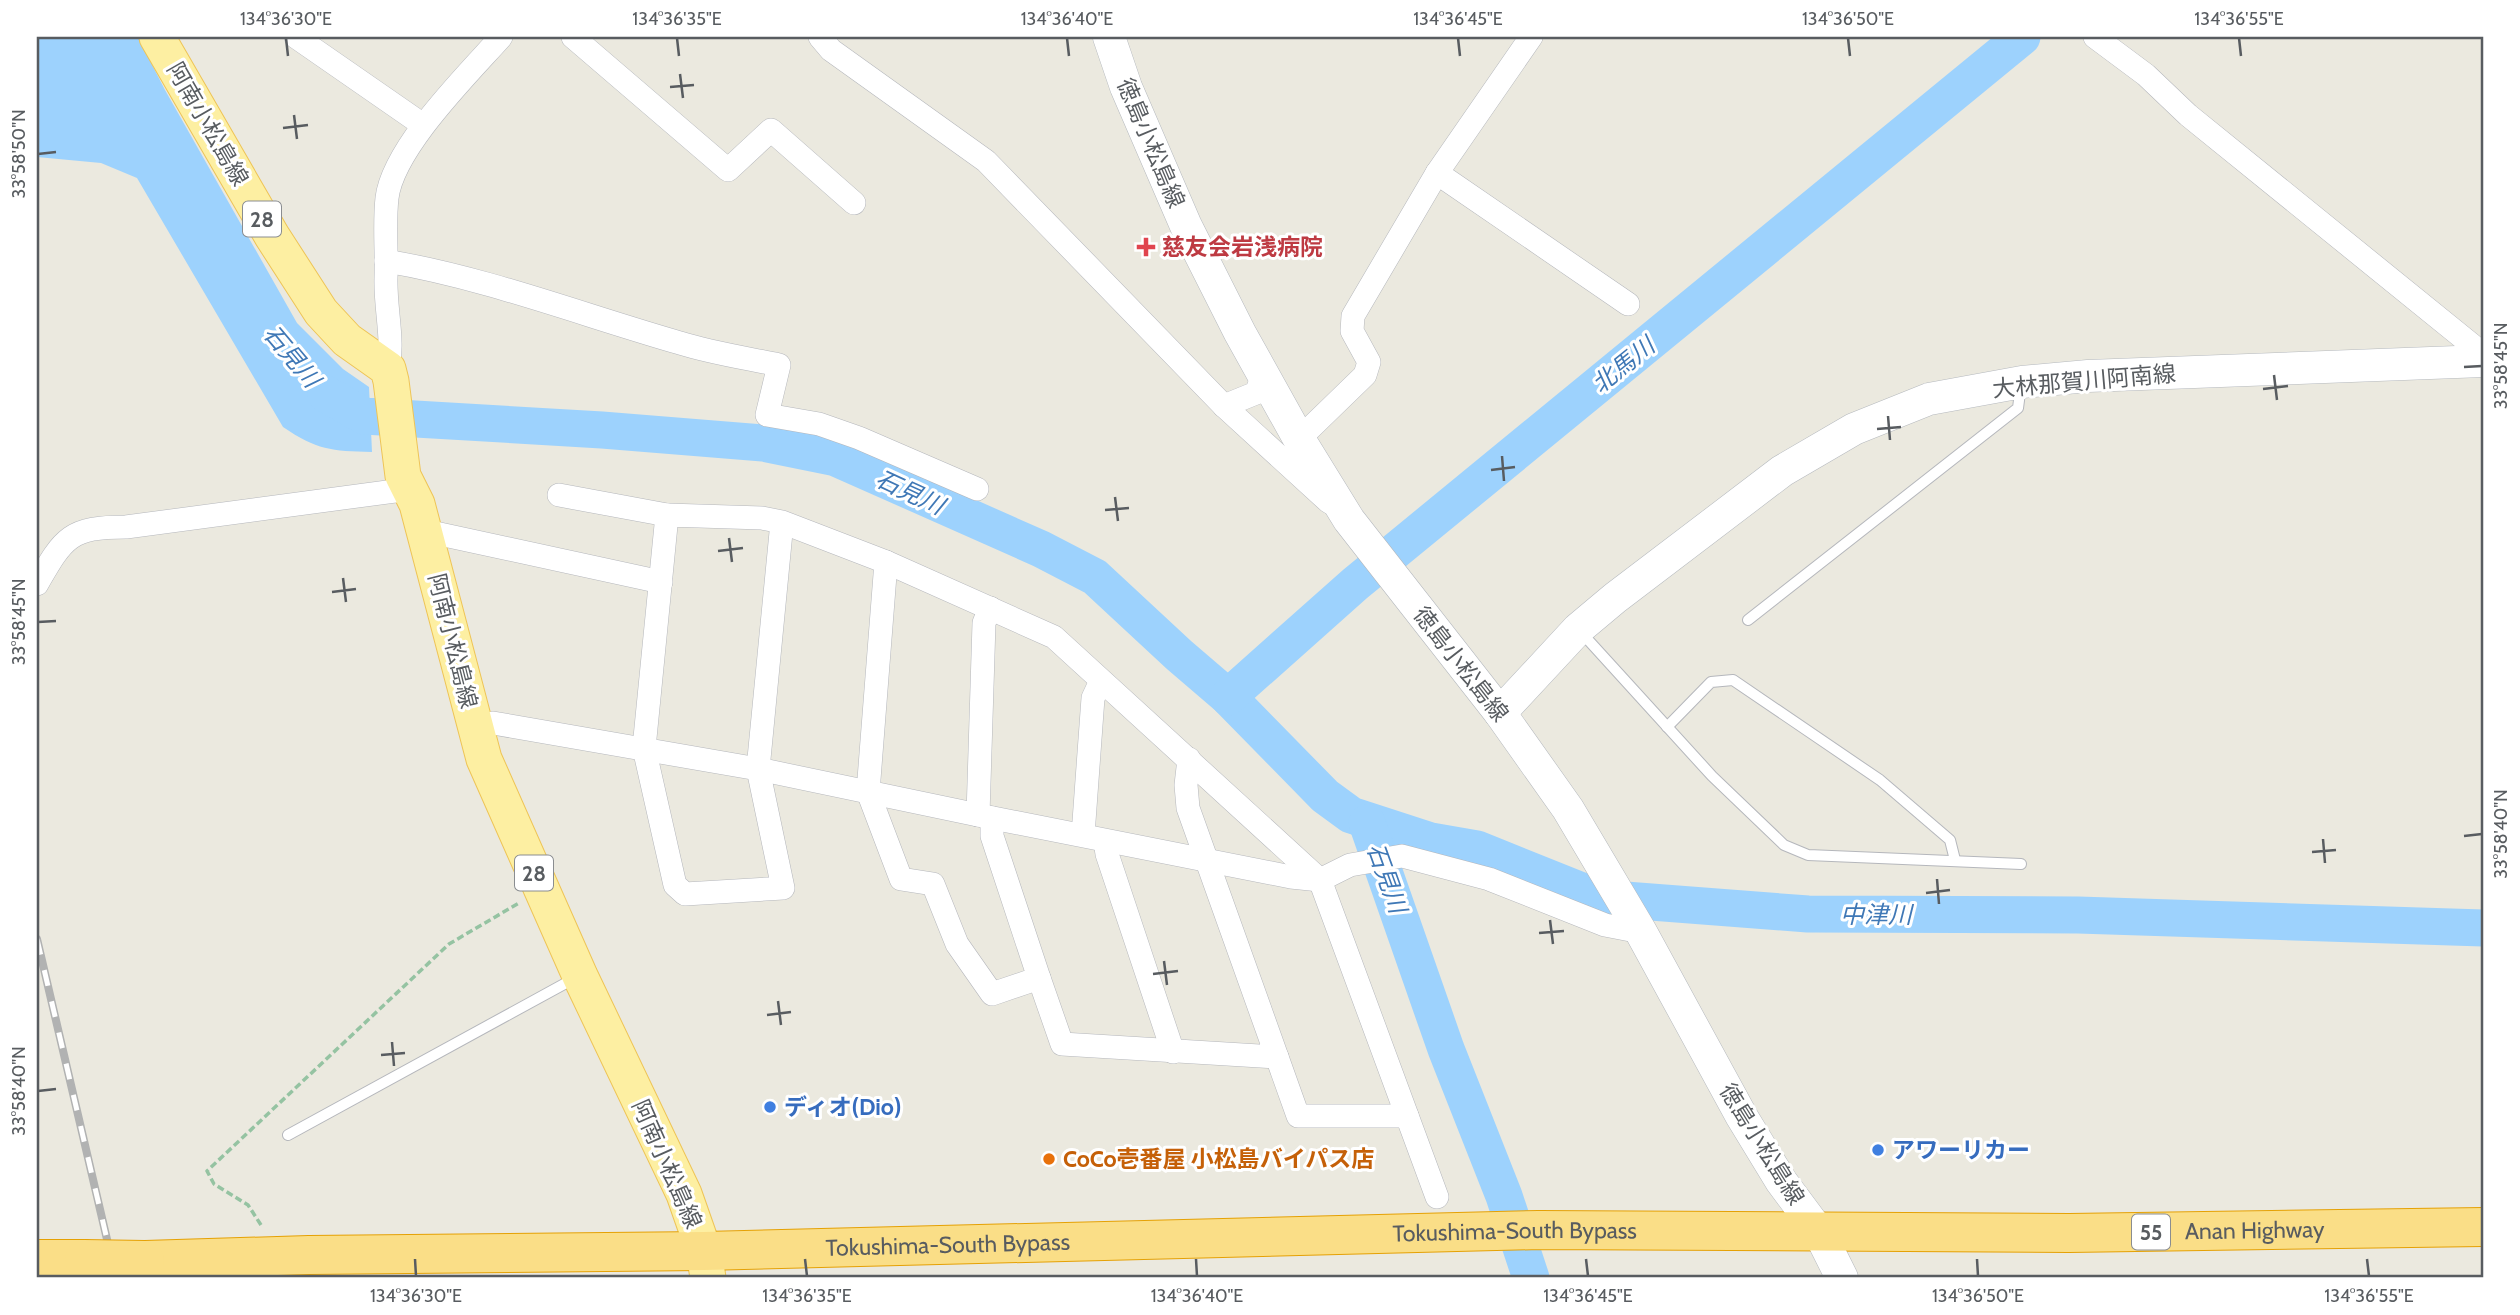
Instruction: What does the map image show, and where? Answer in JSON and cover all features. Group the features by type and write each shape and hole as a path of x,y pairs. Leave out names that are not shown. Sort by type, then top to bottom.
{"highway":[{"name":"Anan Highway","path":"1818,1232 2069,1233 2483,1227"},
{"name":"Tokushima-South Bypass","path":"37,1259 145,1260 309,1255 706,1265 1497,1231 1818,1232"}],"main road":[{"name":"阿南小松島線","path":"157,37 272,236 321,312 347,340 389,375 402,476 417,504 484,759 580,976 684,1194 706,1265"},
{"name":"徳島小松島線","path":"1109,37 1126,87 1186,226 1299,439 1349,520 1500,713 1568,809 1635,921 1749,1127 1781,1181 1818,1232 1842,1278"},
{"name":"大林那賀川阿南線","path":"1500,713 1578,629 1782,471 1854,429 1929,399 2022,382 2088,376 2483,361"}],"street":[{"path":"296,37 424,125"},
{"path":"389,375 391,352 386,293 387,196 393,178 424,125 501,37"},
{"path":"573,37 728,170 771,130 854,203"},
{"path":"821,37 831,50 986,161 1224,406 1349,520"},
{"path":"1299,439 1365,375 1369,362 1352,331 1353,316 1437,173 1531,37"},
{"path":"2095,37 2146,75 2188,115 2483,354"},
{"path":"1437,173 1628,304"},
{"path":"386,261 424,268 544,300 682,344 779,365 767,415 819,424 859,438 977,489"},
{"path":"1224,406 1256,393 1264,376"},
{"path":"37,584 55,552 72,535 95,527 126,527 410,489"},
{"path":"559,495 667,515 762,518 782,522 886,562 1054,638 1320,880 1437,1196"},
{"path":"667,515 644,748 675,884 685,894 783,888 758,769 782,522"},
{"path":"425,534 435,533 661,582"},
{"path":"886,562 868,792 901,878 933,884 957,944 992,994 1039,978"},
{"path":"990,608 985,624 985,817 1062,1044 1277,1057"},
{"path":"1101,681 1093,698 1094,838 1107,854 1173,1052"},
{"path":"475,727 493,723 644,748 1208,862 1320,880 1350,865 1402,856 1489,879 1605,925 1635,921"},
{"path":"1189,759 1186,785 1188,808 1298,1116 1406,1116"}],"lane":[{"path":"1748,620 2018,408 2022,382"},
{"path":"1578,629 1712,776 1784,845 1808,855 2021,864"},
{"path":"1667,727 1711,682 1733,680 1880,780 1951,840 1955,860"},
{"path":"288,1135 580,976"}],"path":[{"path":"261,1225 248,1205 214,1184 207,1171 449,944 541,891"}],"water":[{"path":"37,37 138,37 165,90 297,323 343,369 369,387 372,452 325,448 283,427 137,178 101,163 37,157"}],"waterway":[{"name":"北馬川","path":"1228,697 1355,584 2022,37"},
{"name":"石見川","path":"326,394 364,416 602,430 763,443 836,458 1041,549 1095,577 1228,697 1325,796 1351,815 1431,841 1477,849 1599,898 1808,914 2078,915 2483,928"},
{"name":"石見川","path":"1367,823 1446,1049 1504,1196 1531,1278"}],"railway":[{"path":"37,939 116,1278"}],"place":[{"name":"慈友会岩浅病院","path":"1146,247"},
{"name":"ディオ(Dio)","path":"770,1107"},
{"name":"アワーリカー","path":"1878,1150"},
{"name":"CoCo壱番屋 小松島バイパス店","path":"1049,1159"}],"water label":[{"name":"中津川","path":"1876,914"}]}
